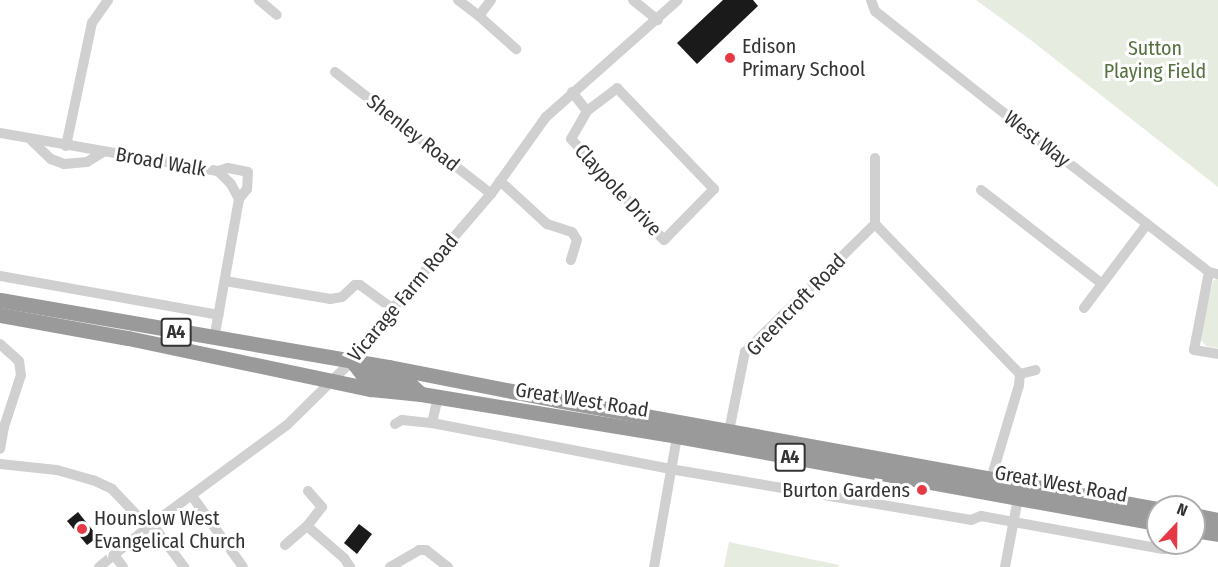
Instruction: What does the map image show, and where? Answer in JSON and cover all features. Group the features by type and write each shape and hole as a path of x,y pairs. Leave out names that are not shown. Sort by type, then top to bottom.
{"highway":[{"name":"Great West Road","path":"0,300 214,339 352,361 1146,507"},
{"name":"Great West Road","path":"0,315 128,338 332,381 676,436 1146,521"},
{"name":"A4","path":"352,361 362,374 409,383 421,394"}],"street":[{"path":"66,146 92,23 108,0"},
{"path":"259,0 278,15"},
{"path":"458,0 516,49"},
{"path":"479,16 491,0"},
{"path":"633,0 658,21"},
{"name":"Vicarage Farm Road","path":"99,567 150,525 287,425 332,381 352,361 392,308 490,194 546,117 572,92 658,21 678,0"},
{"name":"West Way","path":"871,0 875,11 1147,224 1214,273"},
{"name":"Shenley Road","path":"335,72 490,194"},
{"name":"Claypole Drive","path":"617,88 714,189 664,240 571,139 587,111 617,88"},
{"name":"Claypole Drive","path":"572,92 587,111"},
{"name":"Broad Walk","path":"0,134 218,171 231,184 238,199"},
{"path":"31,139 51,159 64,164 87,162 103,152"},
{"path":"875,158 875,224 1020,374 1019,385 991,479"},
{"path":"214,339 238,199 247,189 248,171 228,168 218,171"},
{"path":"500,181 547,224 572,232 577,240 572,260"},
{"path":"981,190 1101,283"},
{"name":"Greencroft Road","path":"729,432 745,352 875,224"},
{"path":"1084,308 1096,296 1101,283 1147,224"},
{"path":"1214,273 1194,350 1218,354"},
{"path":"0,276 219,315"},
{"path":"225,281 330,299 342,297 355,285 360,285 392,308"},
{"path":"0,344 15,356 21,375 0,449"},
{"path":"1020,374 1036,370"},
{"path":"432,423 438,397"},
{"path":"394,424 402,420 432,423 670,469 971,520 981,516 1014,521 1146,546"},
{"path":"654,567 676,436"},
{"path":"0,465 57,470 93,480 112,489 150,525 184,567"},
{"path":"285,545 307,526 322,507 309,491"},
{"path":"192,496 243,567"},
{"path":"1005,567 1018,498"},
{"path":"307,526 344,558 350,567"},
{"path":"390,567 419,550 426,550 448,567"},
{"path":"114,555 123,567"}],"green space":[{"name":"Sutton Playing Field","path":"976,0 1218,0 1218,187 1032,41"},
{"path":"1218,278 1218,348 1206,346 1200,339 1213,281"},
{"path":"729,542 839,565 838,567 724,567"}],"building":[{"path":"723,0 753,0 758,6 697,64 677,43"},
{"name":"Hounslow West Evangelical Church","path":"78,512 98,537 87,545 67,521"},
{"path":"359,524 372,534 357,554 344,543"}],"place":[{"name":"Edison Primary School","path":"730,58"},
{"name":"Burton Gardens","path":"922,490"},
{"name":"Hounslow West Evangelical Church","path":"82,529"}]}
